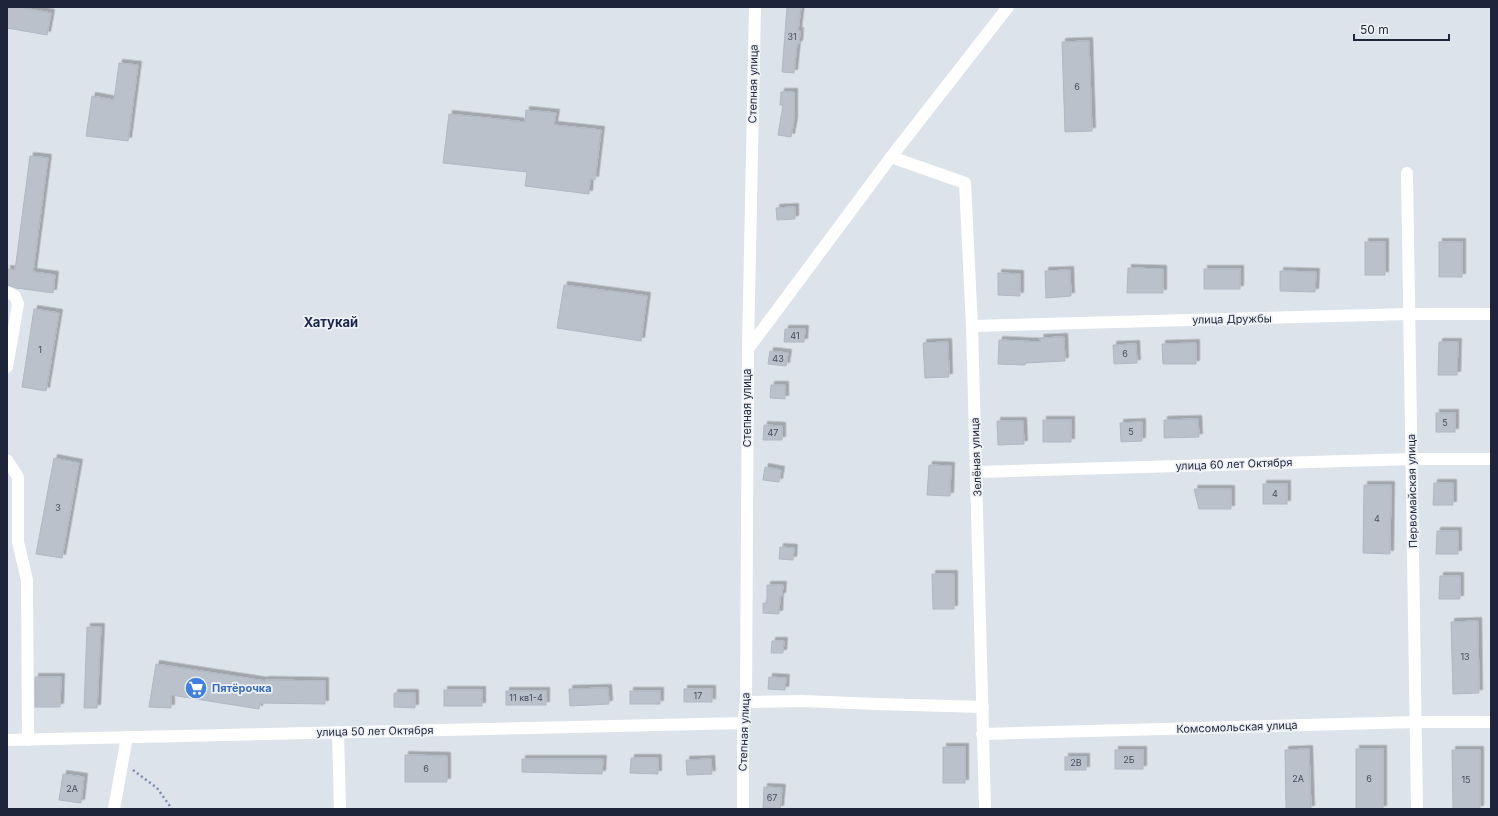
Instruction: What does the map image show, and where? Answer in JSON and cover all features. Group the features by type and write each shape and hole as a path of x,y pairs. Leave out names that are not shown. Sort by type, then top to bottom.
{"street":[{"name":"Степная улица","path":"743,809 743,723 746,702 748,349 755,7"},
{"path":"748,349 891,157 1008,7"},
{"name":"Зелёная улица","path":"891,157 965,183 977,472 983,707 982,734 985,809"},
{"name":"Первомайская улица","path":"1407,173 1417,809"},
{"path":"7,292 15,296 18,304 7,367"},
{"name":"улица Дружбы","path":"972,326 1409,314 1491,314"},
{"name":"улица 60 лет Октября","path":"977,472 1411,459 1491,459"},
{"path":"7,460 18,477 18,542 27,580 28,740"},
{"path":"746,702 802,701 983,707"},
{"name":"Комсомольская улица","path":"982,734 1416,722 1491,722"},
{"name":"улица 50 лет Октября","path":"7,740 743,723"},
{"path":"338,732 340,809"},
{"path":"114,809 127,737"}],"path":[{"path":"122,762 158,788 172,809"}],"building":[{"path":"7,7 18,7 51,13 47,35 7,28"},
{"path":"787,7 801,7 798,31 800,31 799,44 797,44 794,73 782,72"},
{"path":"1089,41 1092,131 1065,132 1062,42"},
{"path":"119,63 138,65 128,141 86,136 92,96 114,100"},
{"path":"781,92 794,92 794,121 791,137 778,135 783,105 780,105"},
{"path":"526,110 556,113 554,125 601,130 595,180 590,179 589,194 525,186 527,172 443,163 449,114 525,122"},
{"path":"30,156 48,158 33,272 55,275 53,293 16,288 7,285 7,269 15,270"},
{"path":"795,207 795,219 777,220 776,208"},
{"path":"1365,242 1385,242 1385,275 1365,275"},
{"path":"1439,242 1462,242 1462,277 1439,277"},
{"path":"1128,268 1163,269 1163,293 1127,293"},
{"path":"1204,269 1240,269 1240,289 1204,289"},
{"path":"1070,270 1071,296 1046,298 1045,271"},
{"path":"1280,271 1316,272 1315,292 1280,291"},
{"path":"998,273 1020,274 1020,296 998,295"},
{"path":"564,285 647,296 641,341 557,328"},
{"path":"34,309 59,313 46,391 22,387"},
{"path":"785,329 805,329 804,342 784,342"},
{"path":"1064,337 1065,361 1026,363 1025,365 998,364 999,340 1041,342 1040,338"},
{"path":"948,342 949,377 925,378 923,343"},
{"path":"1439,342 1458,342 1457,375 1438,375"},
{"path":"1196,343 1196,364 1163,364 1162,344"},
{"path":"1136,344 1137,363 1114,364 1113,345"},
{"path":"770,351 788,353 786,366 768,364"},
{"path":"771,385 785,385 785,399 770,398"},
{"path":"1436,413 1455,413 1455,432 1436,432"},
{"path":"1198,419 1199,437 1164,438 1164,420"},
{"path":"1043,420 1071,420 1071,442 1043,442"},
{"path":"997,421 1023,421 1024,444 998,445"},
{"path":"1142,422 1142,441 1121,442 1120,423"},
{"path":"764,425 782,426 782,440 763,440"},
{"path":"54,458 79,463 62,558 36,554"},
{"path":"929,465 951,466 950,496 927,495"},
{"path":"765,467 781,470 779,482 763,480"},
{"path":"1434,483 1453,483 1453,505 1433,505"},
{"path":"1263,484 1287,484 1287,504 1263,504"},
{"path":"1364,485 1391,485 1390,554 1363,553"},
{"path":"1194,489 1231,489 1231,509 1199,509"},
{"path":"1437,531 1458,531 1458,554 1436,554"},
{"path":"780,547 794,548 793,560 779,559"},
{"path":"932,574 954,574 954,609 933,609"},
{"path":"1440,576 1460,576 1460,599 1439,599"},
{"path":"767,585 783,585 782,596 780,596 779,614 763,613 763,603 767,603"},
{"path":"1478,621 1479,693 1453,694 1451,622"},
{"path":"87,627 101,627 97,708 84,708"},
{"path":"772,641 784,641 783,653 771,653"},
{"path":"156,664 265,681 325,681 325,704 260,703 259,709 171,695 171,708 149,707"},
{"path":"35,677 61,677 60,707 35,707"},
{"path":"769,677 786,678 785,690 768,689"},
{"path":"608,688 609,704 570,706 569,689"},
{"path":"684,689 712,689 712,702 684,702"},
{"path":"444,690 482,690 482,706 444,706"},
{"path":"506,691 546,691 546,705 506,705"},
{"path":"630,691 660,691 660,704 630,704"},
{"path":"394,693 415,693 415,708 394,707"},
{"path":"943,747 965,747 965,783 943,783"},
{"path":"1309,749 1311,809 1286,809 1285,750"},
{"path":"1356,749 1383,749 1383,809 1356,809"},
{"path":"1115,750 1143,750 1143,769 1115,769"},
{"path":"1452,750 1480,750 1480,809 1453,809"},
{"path":"405,755 447,756 447,782 405,782"},
{"path":"1065,757 1086,757 1086,770 1065,770"},
{"path":"631,758 658,758 658,774 630,773"},
{"path":"522,759 603,759 602,774 522,772"},
{"path":"711,759 712,774 687,775 686,760"},
{"path":"63,774 84,777 81,803 59,800"},
{"path":"764,787 782,788 780,809 763,808"}],"place":[{"name":"Пятёрочка","path":"196,688"}],"district":[{"name":"Хатукай","path":"331,322"}]}
